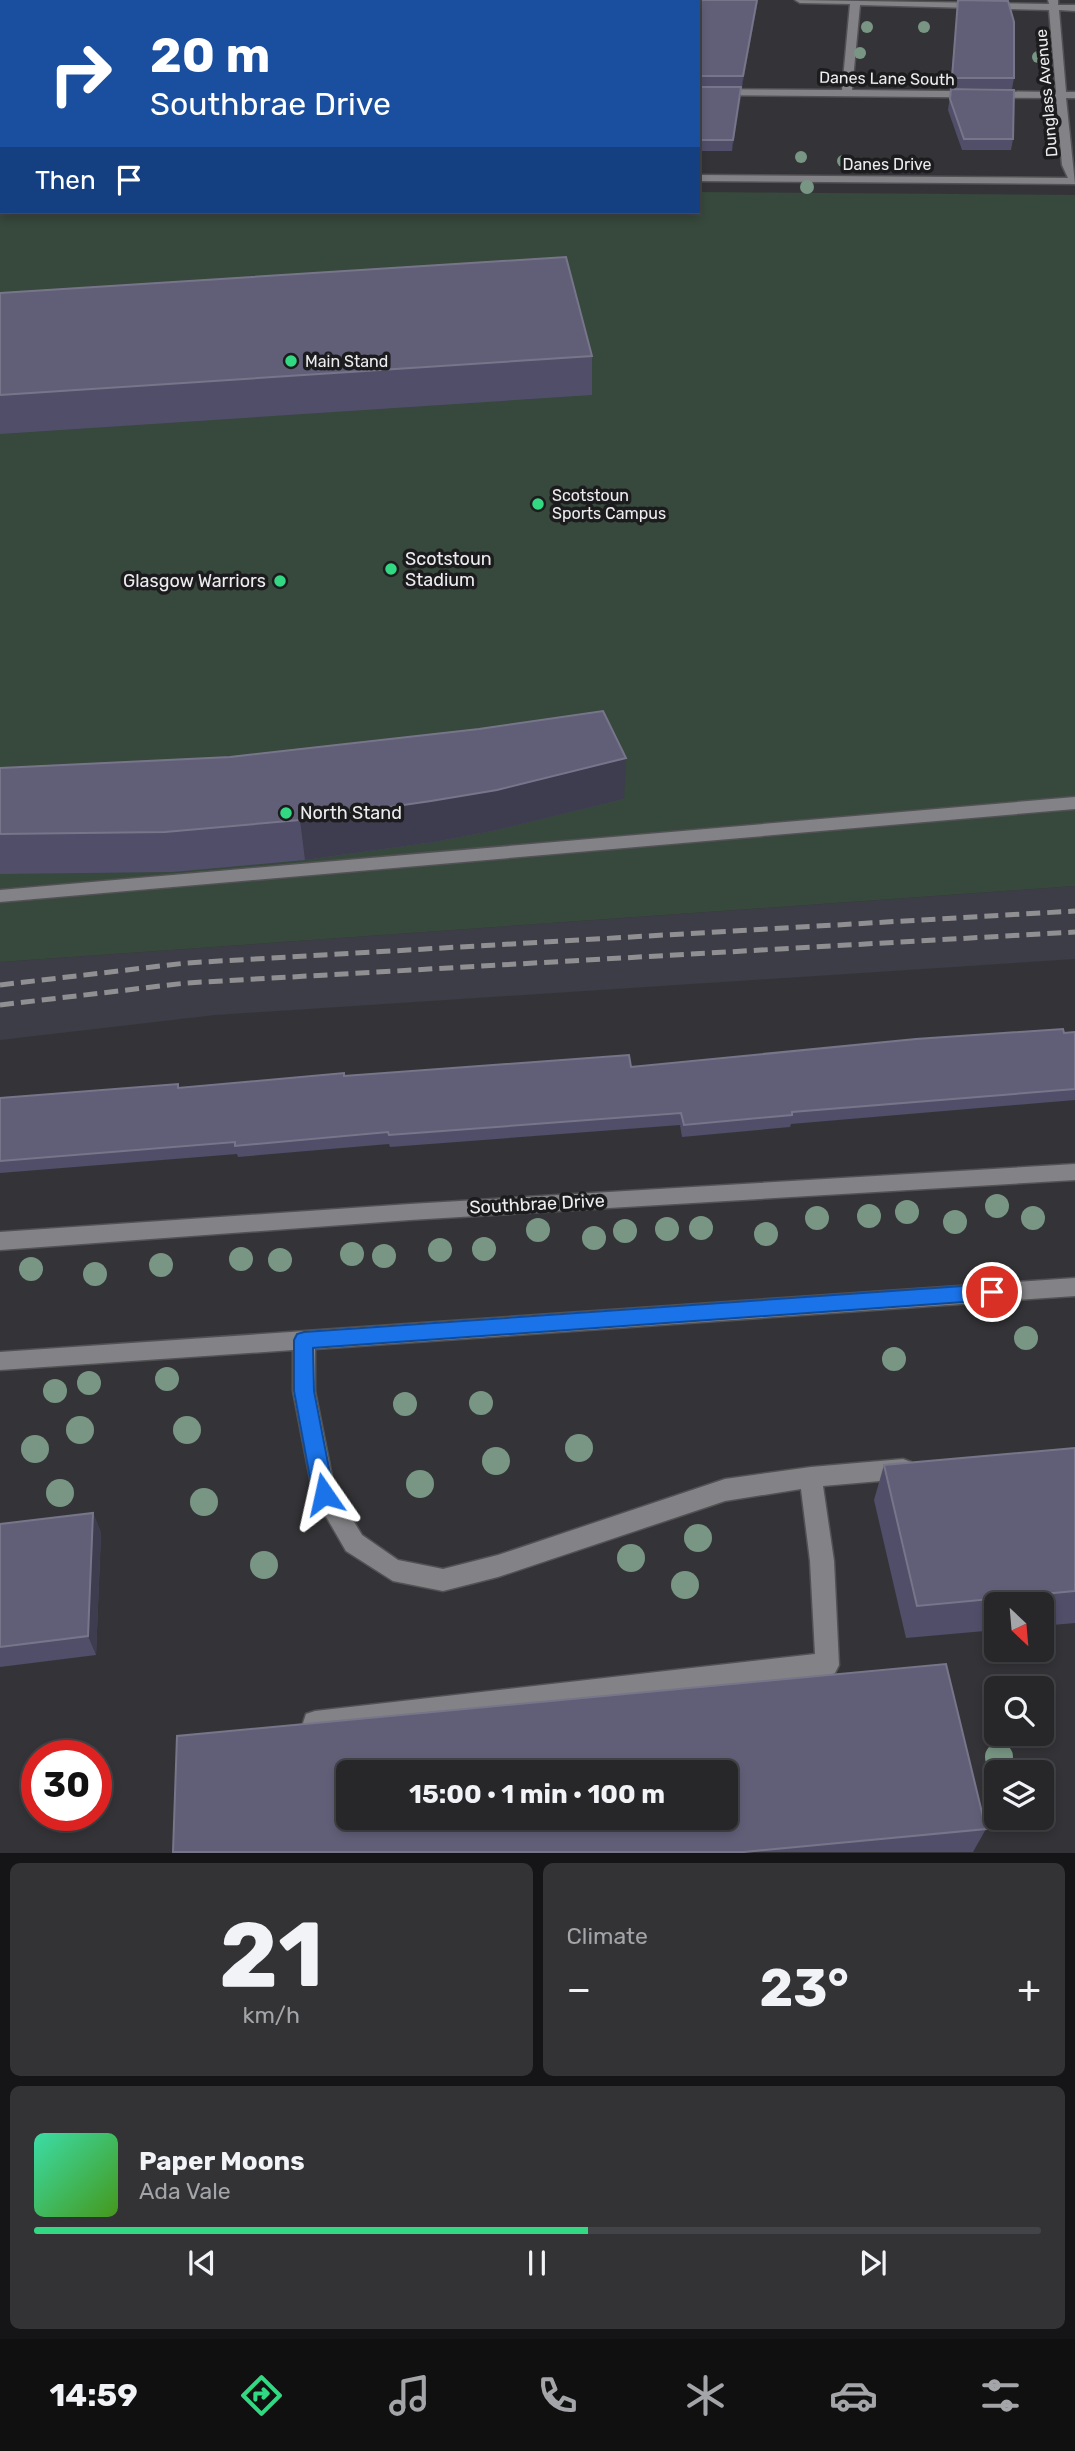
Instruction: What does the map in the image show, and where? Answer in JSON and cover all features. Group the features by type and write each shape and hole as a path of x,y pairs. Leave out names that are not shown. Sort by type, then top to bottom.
{"street":[{"path":"800,0 1054,4 1075,8"},
{"path":"847,93 855,2"},
{"name":"Dunglass Avenue","path":"1054,4 1068,165 1075,181"},
{"name":"Danes Lane South","path":"700,92 1075,95"},
{"name":"Danes Drive","path":"700,178 1075,181"},
{"path":"0,896 1075,803"},
{"name":"Southbrae Drive","path":"0,1241 396,1213 1075,1172"},
{"path":"0,1361 1075,1286"},
{"path":"304,1340 304,1391 324,1494 354,1543 393,1570 443,1580 498,1566 725,1490 811,1477 922,1467"},
{"path":"292,1726 827,1665 822,1561 811,1477"}],"shaded area":[{"path":"1075,886 1075,959 215,1015 0,1040 0,962"}],"green space":[{"name":"Scotstoun Sports Campus","path":"700,192 1075,195 1075,886 0,962 0,214 700,214"}],"building":[{"path":"700,0 757,0 743,76 700,76"},
{"path":"958,0 1008,1 1014,22 1014,78 952,78"},
{"path":"700,87 741,87 733,140 700,140"},
{"path":"951,89 1014,90 1013,139 964,139 950,99"},
{"name":"Main Stand","path":"566,257 592,356 0,395 0,293"},
{"path":"603,711 626,758 497,790 300,820 165,832 0,834 0,768 230,757 479,729"},
{"path":"1063,1029 1064,1033 1075,1032 1075,1089 792,1112 792,1115 684,1125 681,1113 389,1135 388,1132 235,1146 235,1142 0,1161 0,1098 178,1084 178,1088 344,1073 344,1076 629,1055 631,1067 916,1039"},
{"path":"1075,1448 1075,1591 984,1592 984,1600 917,1606 884,1465"},
{"path":"93,1513 88,1636 0,1647 0,1524"},
{"path":"946,1664 984,1821 984,1829 744,1852 173,1852 177,1736"}],"railway":[{"path":"0,985 186,963 1075,911"},
{"path":"0,1005 186,983 1075,932"}],"place":[{"name":"Main Stand","path":"291,361"},
{"name":"Scotstoun Sports Campus","path":"538,504"},
{"name":"Scotstoun Stadium","path":"391,569"},
{"name":"Glasgow Warriors","path":"280,581"},
{"name":"North Stand","path":"286,813"}],"route":[{"path":"324,1494 304,1391 304,1340 992,1292"}]}
